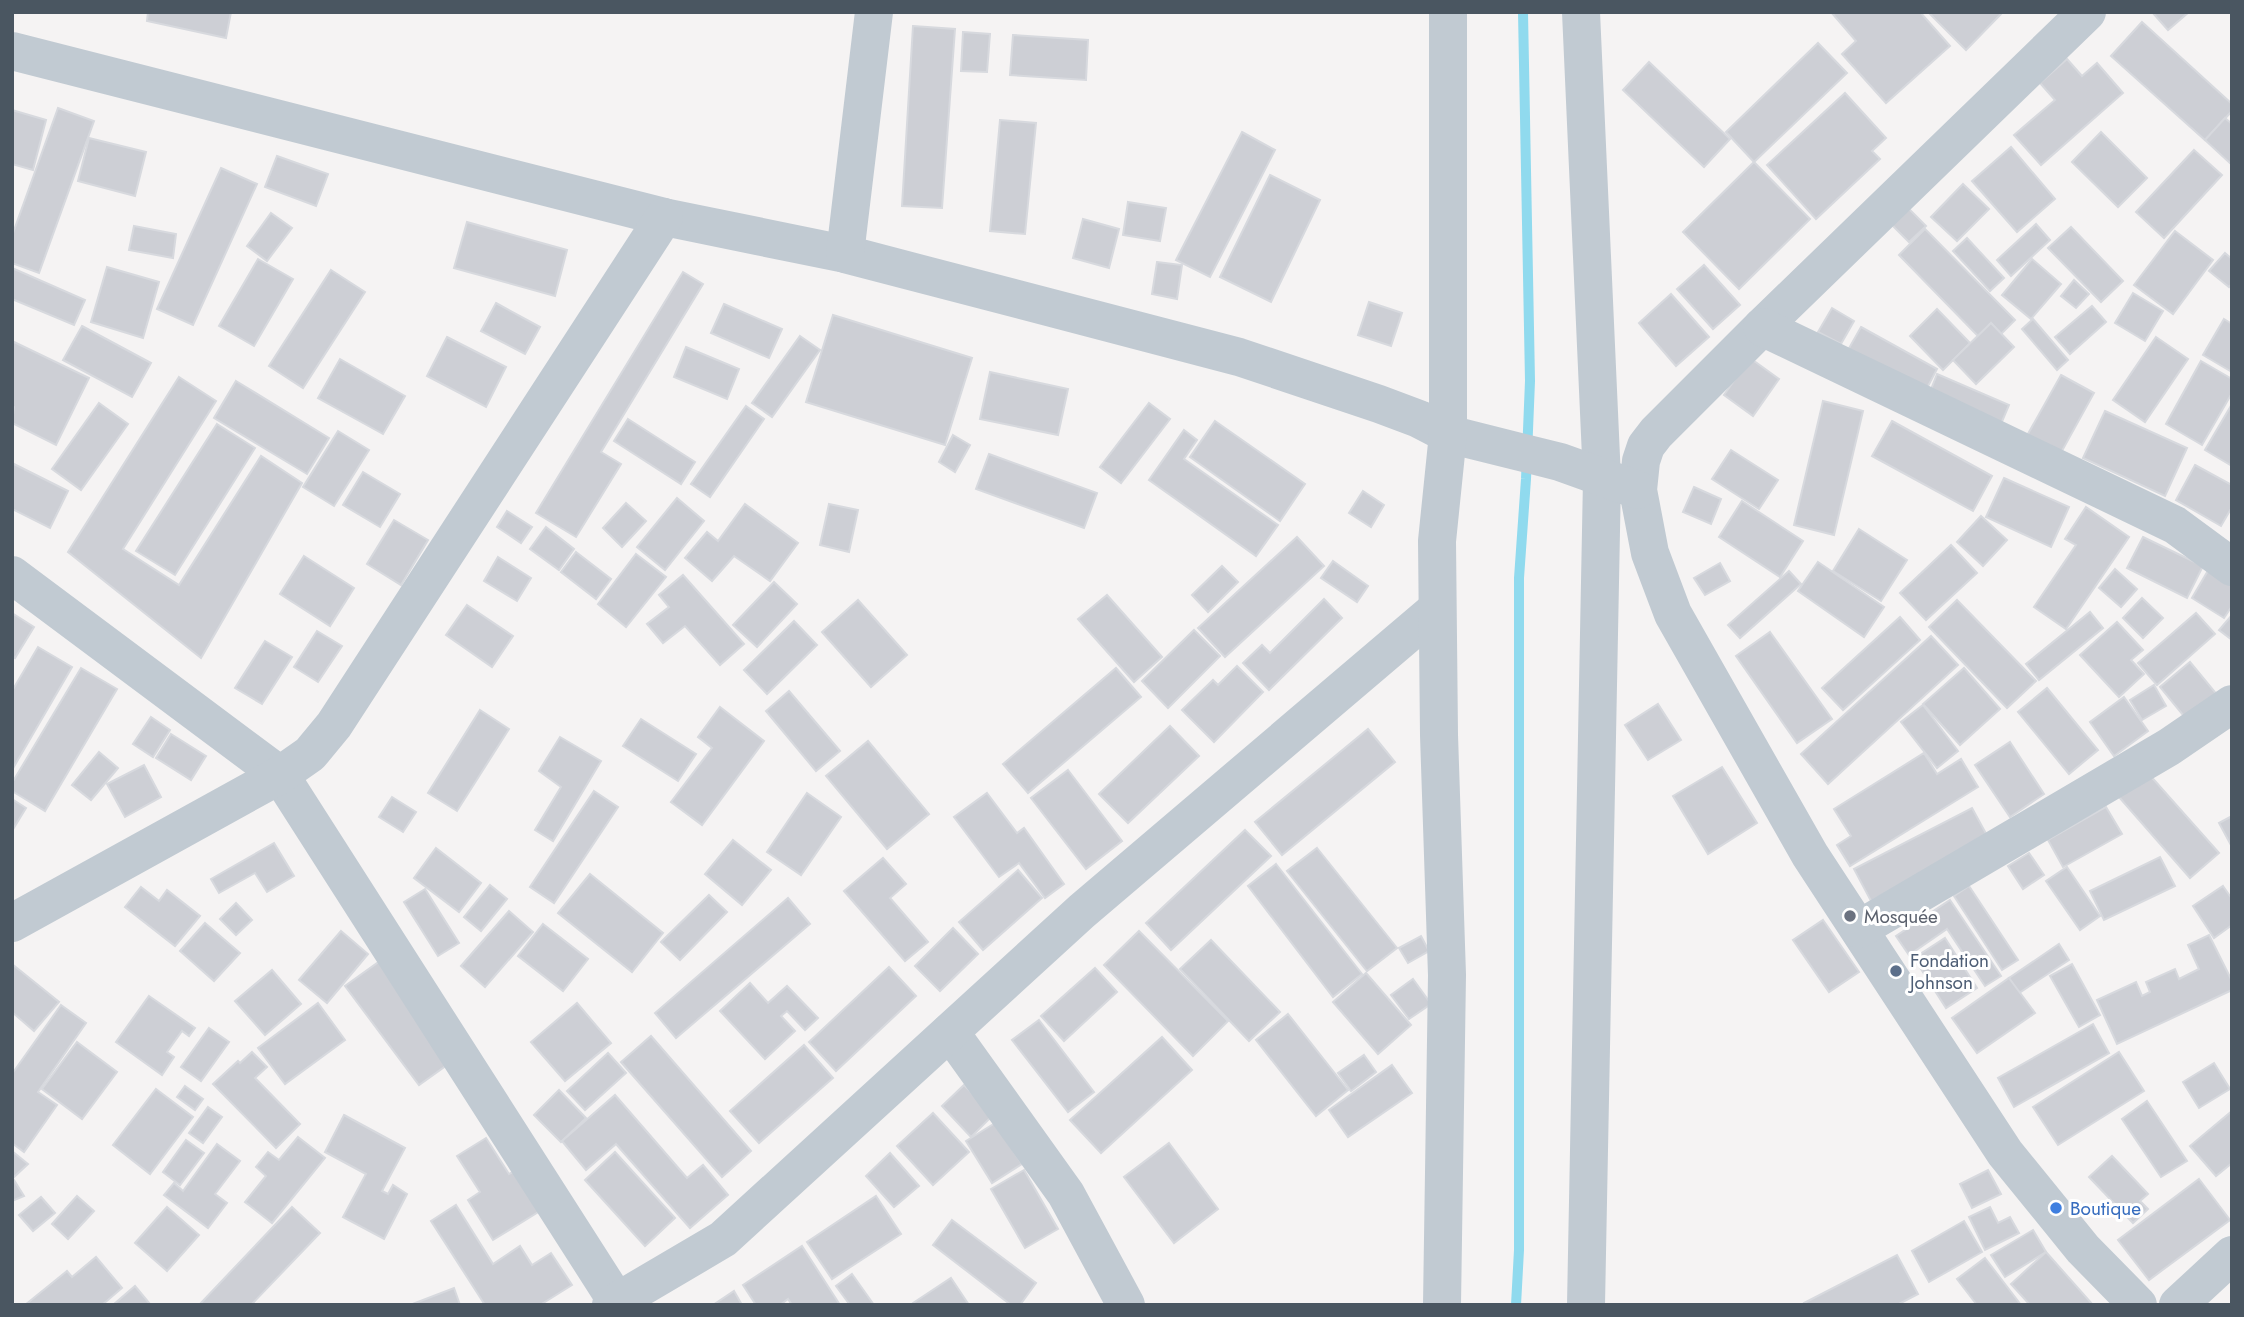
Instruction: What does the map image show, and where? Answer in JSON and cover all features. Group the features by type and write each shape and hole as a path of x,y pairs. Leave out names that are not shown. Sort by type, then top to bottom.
{"street":[{"path":"845,254 874,12"},
{"path":"1442,1305 1447,975 1439,734 1437,541 1448,435 1448,12"},
{"path":"1581,12 1602,479 1586,1305"},
{"path":"2087,12 1656,433 1646,446 1641,461 1638,490 1650,552 1673,614 1810,855 2005,1153 2083,1249 2138,1305"},
{"path":"12,51 664,217 845,254 1238,357 1419,419 1448,435 1560,462 1638,490"},
{"path":"12,923 280,775 310,754 334,725 664,217"},
{"path":"1762,327 2175,525 2232,567"},
{"path":"12,575 280,775 616,1304 723,1239 1082,911 1437,609"},
{"path":"1859,929 2169,747 2232,704"},
{"path":"950,1032 1066,1194 1126,1305"},
{"path":"2178,1305 2232,1255"}],"building":[{"path":"148,12 231,12 226,38 147,21"},
{"path":"1831,12 1920,12 1950,46 1886,103 1842,54 1856,41"},
{"path":"1928,12 2000,12 2001,14 1966,50"},
{"path":"2152,12 2189,12 2168,30"},
{"path":"2142,22 2232,104 2232,111 2205,140 2111,56"},
{"path":"913,26 955,29 942,208 902,206"},
{"path":"963,32 990,34 987,72 961,71"},
{"path":"1013,35 1088,40 1086,80 1010,75"},
{"path":"1818,43 1847,73 1754,162 1726,132"},
{"path":"2067,59 2082,76 2097,63 2123,93 2041,165 2014,135 2055,100 2040,83"},
{"path":"1649,62 1730,139 1704,167 1623,90"},
{"path":"1845,93 1886,138 1872,151 1880,159 1816,219 1767,165"},
{"path":"58,108 94,121 39,273 12,263 12,236"},
{"path":"12,110 46,120 33,170 12,164"},
{"path":"2225,118 2232,124 2232,165 2205,140"},
{"path":"1000,120 1036,123 1025,234 990,231"},
{"path":"1242,132 1275,150 1210,277 1176,260"},
{"path":"2101,132 2147,178 2118,207 2072,162"},
{"path":"89,138 146,152 135,196 78,181"},
{"path":"2011,147 2055,199 2017,232 1972,181"},
{"path":"2194,150 2222,175 2164,238 2136,212"},
{"path":"277,156 328,174 316,206 265,187"},
{"path":"1754,162 1810,219 1739,289 1683,232"},
{"path":"221,168 257,184 193,325 157,309"},
{"path":"1270,175 1320,200 1271,302 1220,277"},
{"path":"1963,184 1989,209 1957,241 1931,217"},
{"path":"1128,202 1166,208 1160,241 1123,235"},
{"path":"1907,207 1926,226 1909,242 1890,223"},
{"path":"271,213 292,228 267,261 247,246"},
{"path":"1083,219 1119,229 1109,268 1073,258"},
{"path":"467,222 567,250 555,296 454,268"},
{"path":"2036,224 2050,240 2011,276 1997,260"},
{"path":"134,226 176,234 173,258 129,250"},
{"path":"2071,227 2123,281 2101,302 2048,248"},
{"path":"1925,229 2015,320 2001,334 1991,323 1978,336 1899,255"},
{"path":"2175,231 2213,260 2173,314 2134,285"},
{"path":"1967,238 2004,278 1990,291 1953,251"},
{"path":"2225,253 2232,259 2232,283 2229,287 2209,271"},
{"path":"258,259 293,279 254,346 219,326"},
{"path":"2032,259 2061,284 2031,319 2002,295"},
{"path":"1157,262 1182,265 1177,299 1152,294"},
{"path":"1704,265 1740,305 1713,329 1677,289"},
{"path":"107,267 159,282 143,338 91,322"},
{"path":"12,268 85,300 74,325 12,299"},
{"path":"331,270 365,292 303,388 269,366"},
{"path":"683,272 703,284 601,452 621,464 576,537 536,513"},
{"path":"2074,280 2089,294 2076,308 2061,296"},
{"path":"2133,293 2163,311 2145,341 2115,323"},
{"path":"1671,294 1709,337 1676,366 1639,323"},
{"path":"1369,302 1402,313 1391,346 1358,335"},
{"path":"496,303 540,327 525,354 481,331"},
{"path":"724,304 782,329 769,358 711,333"},
{"path":"2092,306 2106,322 2070,354 2055,337"},
{"path":"1832,308 1854,321 1841,344 1818,332"},
{"path":"1937,309 1970,343 1943,370 1910,336"},
{"path":"833,315 972,358 945,445 806,402"},
{"path":"2033,319 2068,360 2057,370 2022,329"},
{"path":"2224,319 2232,324 2232,372 2203,355"},
{"path":"1991,323 2014,347 1976,384 1953,360"},
{"path":"82,326 151,363 132,397 63,360"},
{"path":"1861,327 1937,369 1925,392 1848,350"},
{"path":"800,336 820,350 772,417 752,403"},
{"path":"447,337 506,367 486,407 427,376"},
{"path":"2156,337 2188,359 2145,422 2113,400"},
{"path":"12,341 89,378 56,445 12,423"},
{"path":"686,347 739,369 727,399 674,377"},
{"path":"1750,358 1779,379 1753,416 1724,395"},
{"path":"340,359 405,396 383,434 318,398"},
{"path":"2201,361 2232,379 2232,393 2202,445 2166,424"},
{"path":"990,372 1068,389 1058,435 980,419"},
{"path":"1937,374 2009,405 2001,424 1930,392"},
{"path":"2061,375 2094,393 2057,460 2024,441"},
{"path":"179,377 216,401 123,549 179,585 261,456 302,483 201,658 68,552"},
{"path":"236,381 329,438 307,474 214,418"},
{"path":"1823,401 1863,411 1834,535 1794,525"},
{"path":"99,403 128,424 81,490 52,469"},
{"path":"1149,403 1170,419 1121,483 1100,467"},
{"path":"2232,404 2232,466 2205,450"},
{"path":"746,406 764,419 710,497 691,484"},
{"path":"2105,411 2187,448 2165,496 2083,458"},
{"path":"628,419 695,462 681,484 614,441"},
{"path":"1215,421 1305,484 1280,521 1190,457"},
{"path":"1892,421 1992,476 1973,511 1872,456"},
{"path":"217,424 255,448 175,575 136,551"},
{"path":"1184,430 1197,440 1184,459 1278,525 1256,556 1149,480"},
{"path":"338,431 369,450 334,506 303,487"},
{"path":"953,435 970,445 955,472 939,462"},
{"path":"1731,450 1778,480 1759,509 1712,479"},
{"path":"989,454 1097,493 1084,528 976,489"},
{"path":"12,463 68,491 50,528 12,509"},
{"path":"2195,465 2232,485 2232,507 2221,526 2176,500"},
{"path":"363,472 400,494 380,527 343,505"},
{"path":"2004,478 2069,507 2051,547 1986,517"},
{"path":"1694,487 1721,499 1711,524 1683,512"},
{"path":"1363,491 1384,505 1371,527 1349,513"},
{"path":"677,498 704,521 665,570 637,547"},
{"path":"1742,501 1803,541 1780,577 1719,537"},
{"path":"626,503 646,521 622,547 603,528"},
{"path":"745,504 798,543 770,581 734,556 712,581 685,558 707,532 718,541"},
{"path":"829,504 858,510 849,552 820,545"},
{"path":"2086,507 2129,537 2066,629 2034,607 2076,545 2065,539"},
{"path":"507,511 532,527 521,543 497,527"},
{"path":"1981,516 2007,540 1983,566 1957,542"},
{"path":"394,520 428,540 401,585 367,564"},
{"path":"546,527 574,549 559,570 530,549"},
{"path":"1859,529 1907,560 1881,601 1833,571"},
{"path":"1297,537 1324,566 1225,657 1198,628"},
{"path":"2143,537 2203,566 2187,598 2127,568"},
{"path":"1951,545 1977,573 1926,620 1900,593"},
{"path":"576,552 611,579 596,599 561,572"},
{"path":"636,554 666,577 626,627 598,604"},
{"path":"304,556 354,588 330,626 280,594"},
{"path":"498,557 531,578 517,601 484,581"},
{"path":"1333,561 1368,586 1357,602 1321,578"},
{"path":"1818,562 1884,607 1864,637 1798,591"},
{"path":"1720,563 1730,581 1705,595 1694,578"},
{"path":"1222,566 1238,582 1208,612 1192,595"},
{"path":"2115,569 2137,589 2121,607 2099,588"},
{"path":"2209,569 2232,583 2232,606 2224,618 2192,598"},
{"path":"1789,571 1801,584 1740,638 1728,625"},
{"path":"683,575 744,644 720,665 685,626 663,643 647,624 669,607 659,595"},
{"path":"774,582 797,604 757,647 733,625"},
{"path":"1107,595 1162,657 1134,682 1078,619"},
{"path":"2142,598 2163,618 2143,638 2123,618"},
{"path":"1324,599 1342,618 1269,690 1243,663 1262,645 1270,653"},
{"path":"858,600 907,655 871,687 822,632"},
{"path":"1957,600 2036,681 2007,708 1929,627"},
{"path":"467,605 513,636 492,667 446,635"},
{"path":"2090,612 2103,628 2039,680 2026,664"},
{"path":"12,613 34,627 15,658 12,656"},
{"path":"2196,613 2215,634 2157,685 2138,663"},
{"path":"2232,615 2232,640 2219,630"},
{"path":"1900,617 1920,640 1843,710 1822,688"},
{"path":"794,621 817,645 767,694 744,670"},
{"path":"2117,622 2143,650 2131,660 2144,674 2119,697 2080,655"},
{"path":"1194,630 1220,656 1168,708 1142,681"},
{"path":"317,631 342,646 318,682 294,667"},
{"path":"1770,632 1832,719 1797,743 1736,656"},
{"path":"1931,636 1958,665 1828,784 1801,754"},
{"path":"265,641 292,657 262,704 235,688"},
{"path":"38,647 72,667 12,770 12,691"},
{"path":"2190,662 2219,697 2188,721 2160,687"},
{"path":"1237,666 1263,692 1214,742 1182,710 1213,680 1218,685"},
{"path":"81,668 117,689 45,811 12,791 12,783"},
{"path":"1116,668 1141,697 1028,793 1003,764"},
{"path":"1964,668 2000,709 1960,745 1923,704"},
{"path":"2154,685 2166,706 2142,720 2130,700"},
{"path":"2047,688 2098,750 2069,774 2018,712"},
{"path":"789,691 840,751 816,771 766,711"},
{"path":"2124,697 2148,731 2114,756 2090,722"},
{"path":"1658,704 1681,740 1648,760 1625,725"},
{"path":"1923,705 1958,751 1937,768 1901,722"},
{"path":"720,707 764,741 702,825 671,802 712,748 698,737"},
{"path":"480,710 509,729 457,811 428,793"},
{"path":"151,717 170,730 153,757 133,744"},
{"path":"641,719 696,754 678,781 623,746"},
{"path":"1170,726 1199,756 1128,823 1099,794"},
{"path":"1368,729 1395,762 1282,855 1255,822"},
{"path":"171,734 206,756 191,780 156,758"},
{"path":"560,737 601,761 553,841 535,830 561,787 539,771"},
{"path":"868,741 929,814 887,849 826,776"},
{"path":"2010,742 2044,794 2010,817 1975,765"},
{"path":"99,752 118,768 91,800 72,785"},
{"path":"1924,753 1937,774 1961,759 1978,787 1850,866 1837,845 1851,836 1834,809"},
{"path":"144,765 161,797 125,817 107,784"},
{"path":"1722,767 1757,823 1708,854 1673,796"},
{"path":"1068,770 1122,841 1086,869 1031,798"},
{"path":"2147,772 2219,853 2190,878 2119,797"},
{"path":"594,791 618,807 554,903 530,887"},
{"path":"807,793 841,817 801,875 767,852"},
{"path":"987,793 1017,833 1024,828 1064,884 1045,898 1019,863 999,877 954,817"},
{"path":"392,797 416,812 403,832 379,817"},
{"path":"12,799 26,808 12,831"},
{"path":"2106,807 2122,834 2063,867 2048,840"},
{"path":"1972,808 1989,839 1871,901 1854,869"},
{"path":"2232,816 2232,847 2219,823"},
{"path":"1245,830 1271,856 1171,950 1146,923"},
{"path":"733,840 771,870 742,905 705,874"},
{"path":"274,843 294,876 267,892 255,873 219,893 211,879"},
{"path":"436,848 481,883 459,912 414,878"},
{"path":"1317,848 1397,948 1367,971 1287,871"},
{"path":"2029,853 2044,875 2023,889 2008,866"},
{"path":"2160,857 2175,886 2104,920 2090,891"},
{"path":"883,858 906,884 890,898 928,942 905,961 844,891"},
{"path":"1276,864 1362,974 1333,997 1248,886"},
{"path":"2067,867 2100,916 2080,930 2046,881"},
{"path":"1018,870 1042,898 983,950 959,922"},
{"path":"590,874 663,933 632,972 558,913"},
{"path":"490,885 507,899 481,931 464,917"},
{"path":"1969,886 2018,960 2002,970 1954,896"},
{"path":"2223,886 2232,899 2232,925 2214,938 2193,906"},
{"path":"141,887 159,901 167,890 200,916 175,946 125,907"},
{"path":"425,889 459,943 438,956 404,902"},
{"path":"709,895 727,912 680,960 661,942"},
{"path":"788,898 810,924 676,1038 655,1013"},
{"path":"1950,900 2001,976 1985,986 1947,929 1909,955 1896,936"},
{"path":"236,903 252,920 236,935 220,919"},
{"path":"509,911 533,932 485,987 461,966"},
{"path":"1823,920 1859,972 1829,992 1793,940"},
{"path":"205,923 240,953 214,981 180,951"},
{"path":"543,924 588,959 563,991 518,956"},
{"path":"953,928 978,954 940,991 915,966"},
{"path":"341,931 368,954 327,1003 299,980"},
{"path":"1139,931 1228,1021 1193,1056 1104,965"},
{"path":"2209,935 2232,981 2232,990 2117,1044 2097,1000 2136,982 2142,996 2150,992 2146,982 2175,969 2179,979 2199,969 2188,945"},
{"path":"1421,936 1429,951 1408,963 1399,948"},
{"path":"1945,938 1977,988 1946,1008 1914,958"},
{"path":"1211,940 1280,1012 1249,1041 1180,969"},
{"path":"2059,944 2069,960 2019,993 2009,978"},
{"path":"380,961 454,1060 419,1085 345,986"},
{"path":"12,964 59,1002 34,1031 12,1012"},
{"path":"2072,964 2100,1015 2079,1027 2050,976"},
{"path":"889,967 916,996 836,1071 809,1042"},
{"path":"1095,968 1117,992 1064,1041 1041,1016"},
{"path":"272,970 301,1004 265,1035 235,1001"},
{"path":"1366,973 1411,1025 1378,1054 1333,1002"},
{"path":"2009,978 2035,1013 1977,1053 1952,1018"},
{"path":"1413,979 1431,1004 1409,1019 1391,995"},
{"path":"750,983 768,1003 787,986 818,1018 805,1030 787,1011 781,1016 795,1031 765,1059 720,1011"},
{"path":"149,996 195,1028 189,1036 182,1031 167,1052 174,1057 162,1075 116,1042"},
{"path":"318,1003 345,1040 285,1084 258,1048"},
{"path":"577,1003 611,1043 565,1081 531,1042"},
{"path":"61,1005 86,1023 38,1092 57,1105 24,1152 12,1143 12,1074"},
{"path":"1288,1014 1348,1090 1316,1116 1256,1040"},
{"path":"1039,1020 1094,1092 1068,1112 1012,1040"},
{"path":"2093,1024 2109,1053 2014,1107 1998,1078"},
{"path":"209,1028 229,1042 201,1081 181,1067"},
{"path":"651,1036 751,1151 722,1177 621,1062"},
{"path":"1162,1037 1192,1070 1101,1153 1070,1120"},
{"path":"77,1042 117,1072 82,1119 42,1089"},
{"path":"804,1045 833,1078 759,1143 730,1111"},
{"path":"252,1052 267,1067 255,1078 300,1124 276,1148 213,1084"},
{"path":"2119,1052 2144,1091 2058,1145 2033,1107"},
{"path":"608,1053 626,1073 585,1110 567,1091"},
{"path":"1364,1055 1376,1072 1351,1091 1338,1073"},
{"path":"2214,1063 2230,1089 2199,1108 2183,1082"},
{"path":"1392,1065 1412,1093 1348,1137 1329,1110"},
{"path":"964,1085 993,1115 971,1137 942,1106"},
{"path":"185,1086 203,1099 195,1110 177,1097"},
{"path":"156,1089 193,1117 150,1174 113,1145"},
{"path":"559,1090 586,1118 561,1142 534,1115"},
{"path":"615,1095 687,1178 703,1165 728,1195 690,1228 616,1144 586,1170 562,1141"},
{"path":"2147,1101 2187,1161 2161,1177 2122,1119"},
{"path":"208,1107 222,1117 203,1143 189,1133"},
{"path":"2232,1111 2232,1163 2216,1176 2190,1146"},
{"path":"933,1113 969,1152 933,1185 897,1146"},
{"path":"344,1115 405,1148 382,1191 388,1194 393,1185 407,1194 384,1239 343,1217 366,1174 325,1152"},
{"path":"995,1123 1022,1164 992,1183 966,1141"},
{"path":"298,1137 325,1158 272,1223 245,1202 266,1176 256,1167 268,1152 279,1160"},
{"path":"486,1138 509,1174 515,1171 540,1211 493,1240 468,1200 480,1192 457,1156"},
{"path":"186,1140 204,1153 180,1185 163,1172"},
{"path":"1169,1143 1218,1209 1174,1243 1124,1177"},
{"path":"217,1144 240,1161 215,1194 227,1203 208,1228 164,1195 174,1183 183,1191"},
{"path":"12,1151 28,1164 14,1177 12,1175"},
{"path":"615,1152 675,1218 645,1246 585,1180"},
{"path":"890,1153 919,1186 894,1207 866,1176"},
{"path":"2112,1156 2148,1194 2140,1201 2148,1209 2133,1223 2089,1177"},
{"path":"1024,1170 1058,1229 1025,1248 991,1189"},
{"path":"1988,1170 2001,1194 1972,1208 1960,1184"},
{"path":"2199,1179 2230,1220 2149,1280 2118,1240"},
{"path":"14,1180 24,1196 12,1201 12,1181"},
{"path":"77,1196 94,1211 68,1239 52,1224"},
{"path":"876,1196 901,1234 832,1279 807,1242"},
{"path":"41,1197 55,1213 33,1231 19,1215"},
{"path":"456,1205 493,1264 520,1246 532,1265 551,1253 572,1285 540,1305 485,1305 431,1221"},
{"path":"167,1207 199,1235 167,1271 135,1243"},
{"path":"292,1207 320,1233 251,1305 199,1305"},
{"path":"1990,1207 1998,1223 2010,1217 2019,1233 1985,1250 1969,1217"},
{"path":"952,1220 1036,1283 1020,1305 1011,1305 933,1245"},
{"path":"1964,1221 1982,1252 1929,1282 1912,1251"},
{"path":"2033,1230 2046,1252 2005,1277 1991,1255"},
{"path":"802,1246 840,1305 792,1305 788,1299 780,1305 756,1305 743,1285"},
{"path":"2046,1252 2093,1305 2030,1305 2011,1284"},
{"path":"1897,1255 1918,1294 1897,1305 1805,1305 1804,1303"},
{"path":"96,1257 122,1288 102,1305 25,1305 67,1271 72,1277"},
{"path":"1985,1258 2021,1305 1977,1305 1957,1279"},
{"path":"852,1274 874,1305 850,1305 836,1286"},
{"path":"951,1278 969,1305 914,1305 913,1303"},
{"path":"135,1286 150,1304 113,1305"},
{"path":"454,1288 460,1305 410,1305"},
{"path":"734,1291 742,1305 713,1305"}],"waterway":[{"path":"1516,1305 1519,1250 1519,578 1530,381 1523,12"}],"place":[{"name":"Mosquée","path":"1850,916"},
{"name":"Fondation Johnson","path":"1896,971"},
{"name":"Boutique","path":"2056,1208"}]}
